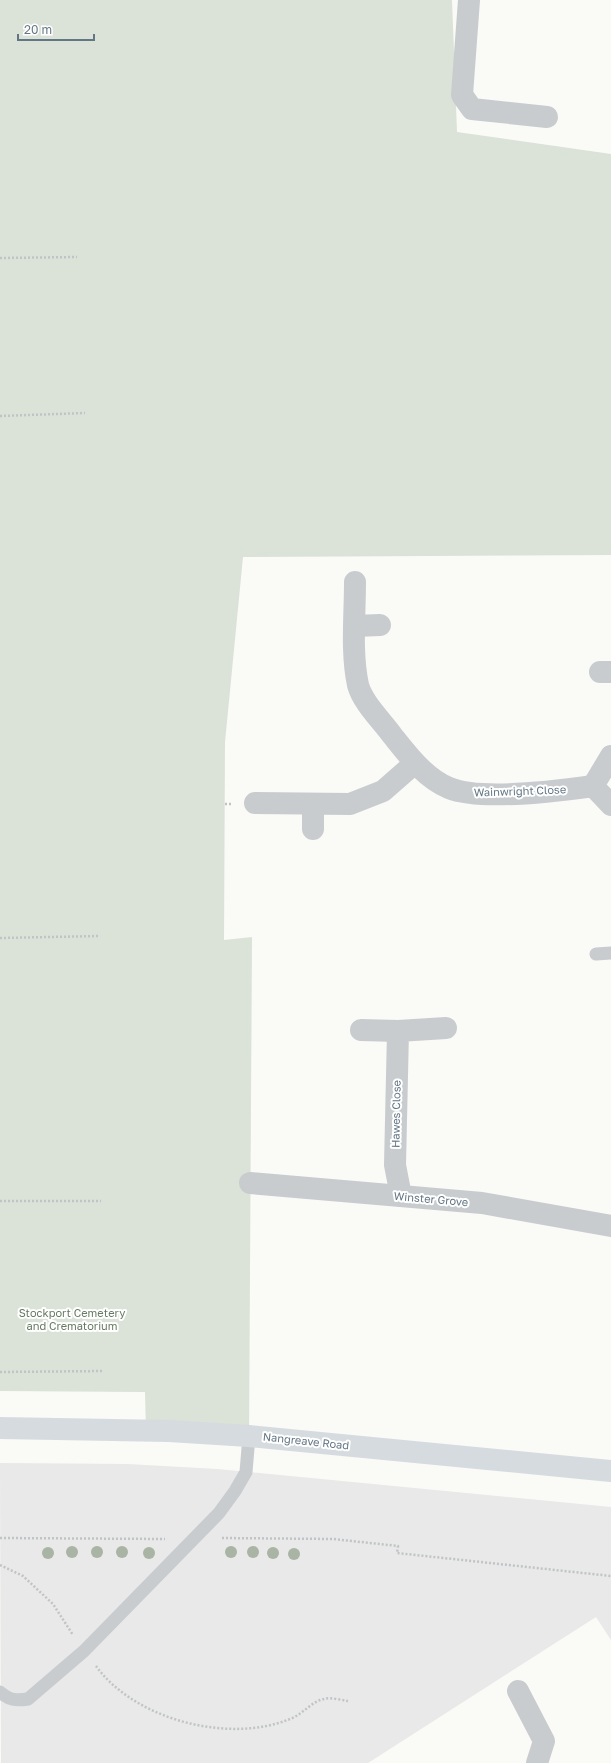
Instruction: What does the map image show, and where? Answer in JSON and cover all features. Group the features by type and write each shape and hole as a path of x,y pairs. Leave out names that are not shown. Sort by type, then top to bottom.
{"main road":[{"name":"Nangreave Road","path":"0,1428 169,1431 249,1436 611,1471"}],"street":[{"path":"469,0 462,95 472,108 546,117"},
{"name":"Wainwright Close","path":"355,582 355,670 359,687 369,706 415,763 449,788 466,792 488,794 552,792 593,786"},
{"path":"355,626 380,625"},
{"path":"611,756 593,786 611,805"},
{"path":"255,803 350,804 366,799 383,791 415,763"},
{"path":"313,804 313,829"},
{"path":"361,1030 398,1031 446,1028"},
{"name":"Hawes Close","path":"398,1031 395,1165 401,1196"},
{"name":"Winster Grove","path":"250,1183 482,1203 611,1226"},
{"path":"518,1691 544,1740 537,1763"}],"lane":[{"path":"596,954 611,953"},
{"path":"0,1692 7,1698 17,1701 28,1699 84,1651 195,1539 236,1491 246,1472 249,1436"}],"path":[{"path":"0,258 77,257"},
{"path":"0,416 85,413"},
{"path":"0,938 100,936"},
{"path":"0,1201 102,1201"},
{"path":"0,1372 104,1371"},
{"path":"0,1538 333,1539 398,1546 397,1553 611,1576"},
{"path":"0,1565 23,1576 53,1604 102,1675 140,1704 162,1715 220,1730 242,1730 291,1719 323,1699 348,1701"}],"shaded area":[{"path":"0,1463 127,1464 217,1469 611,1507 611,1640 596,1617 368,1763 1,1763"}],"green space":[{"name":"Stockport Cemetery and Crematorium","path":"0,0 452,0 457,132 611,154 611,555 243,557 225,742 224,940 252,937 249,1436 146,1431 145,1392 0,1391"}]}
